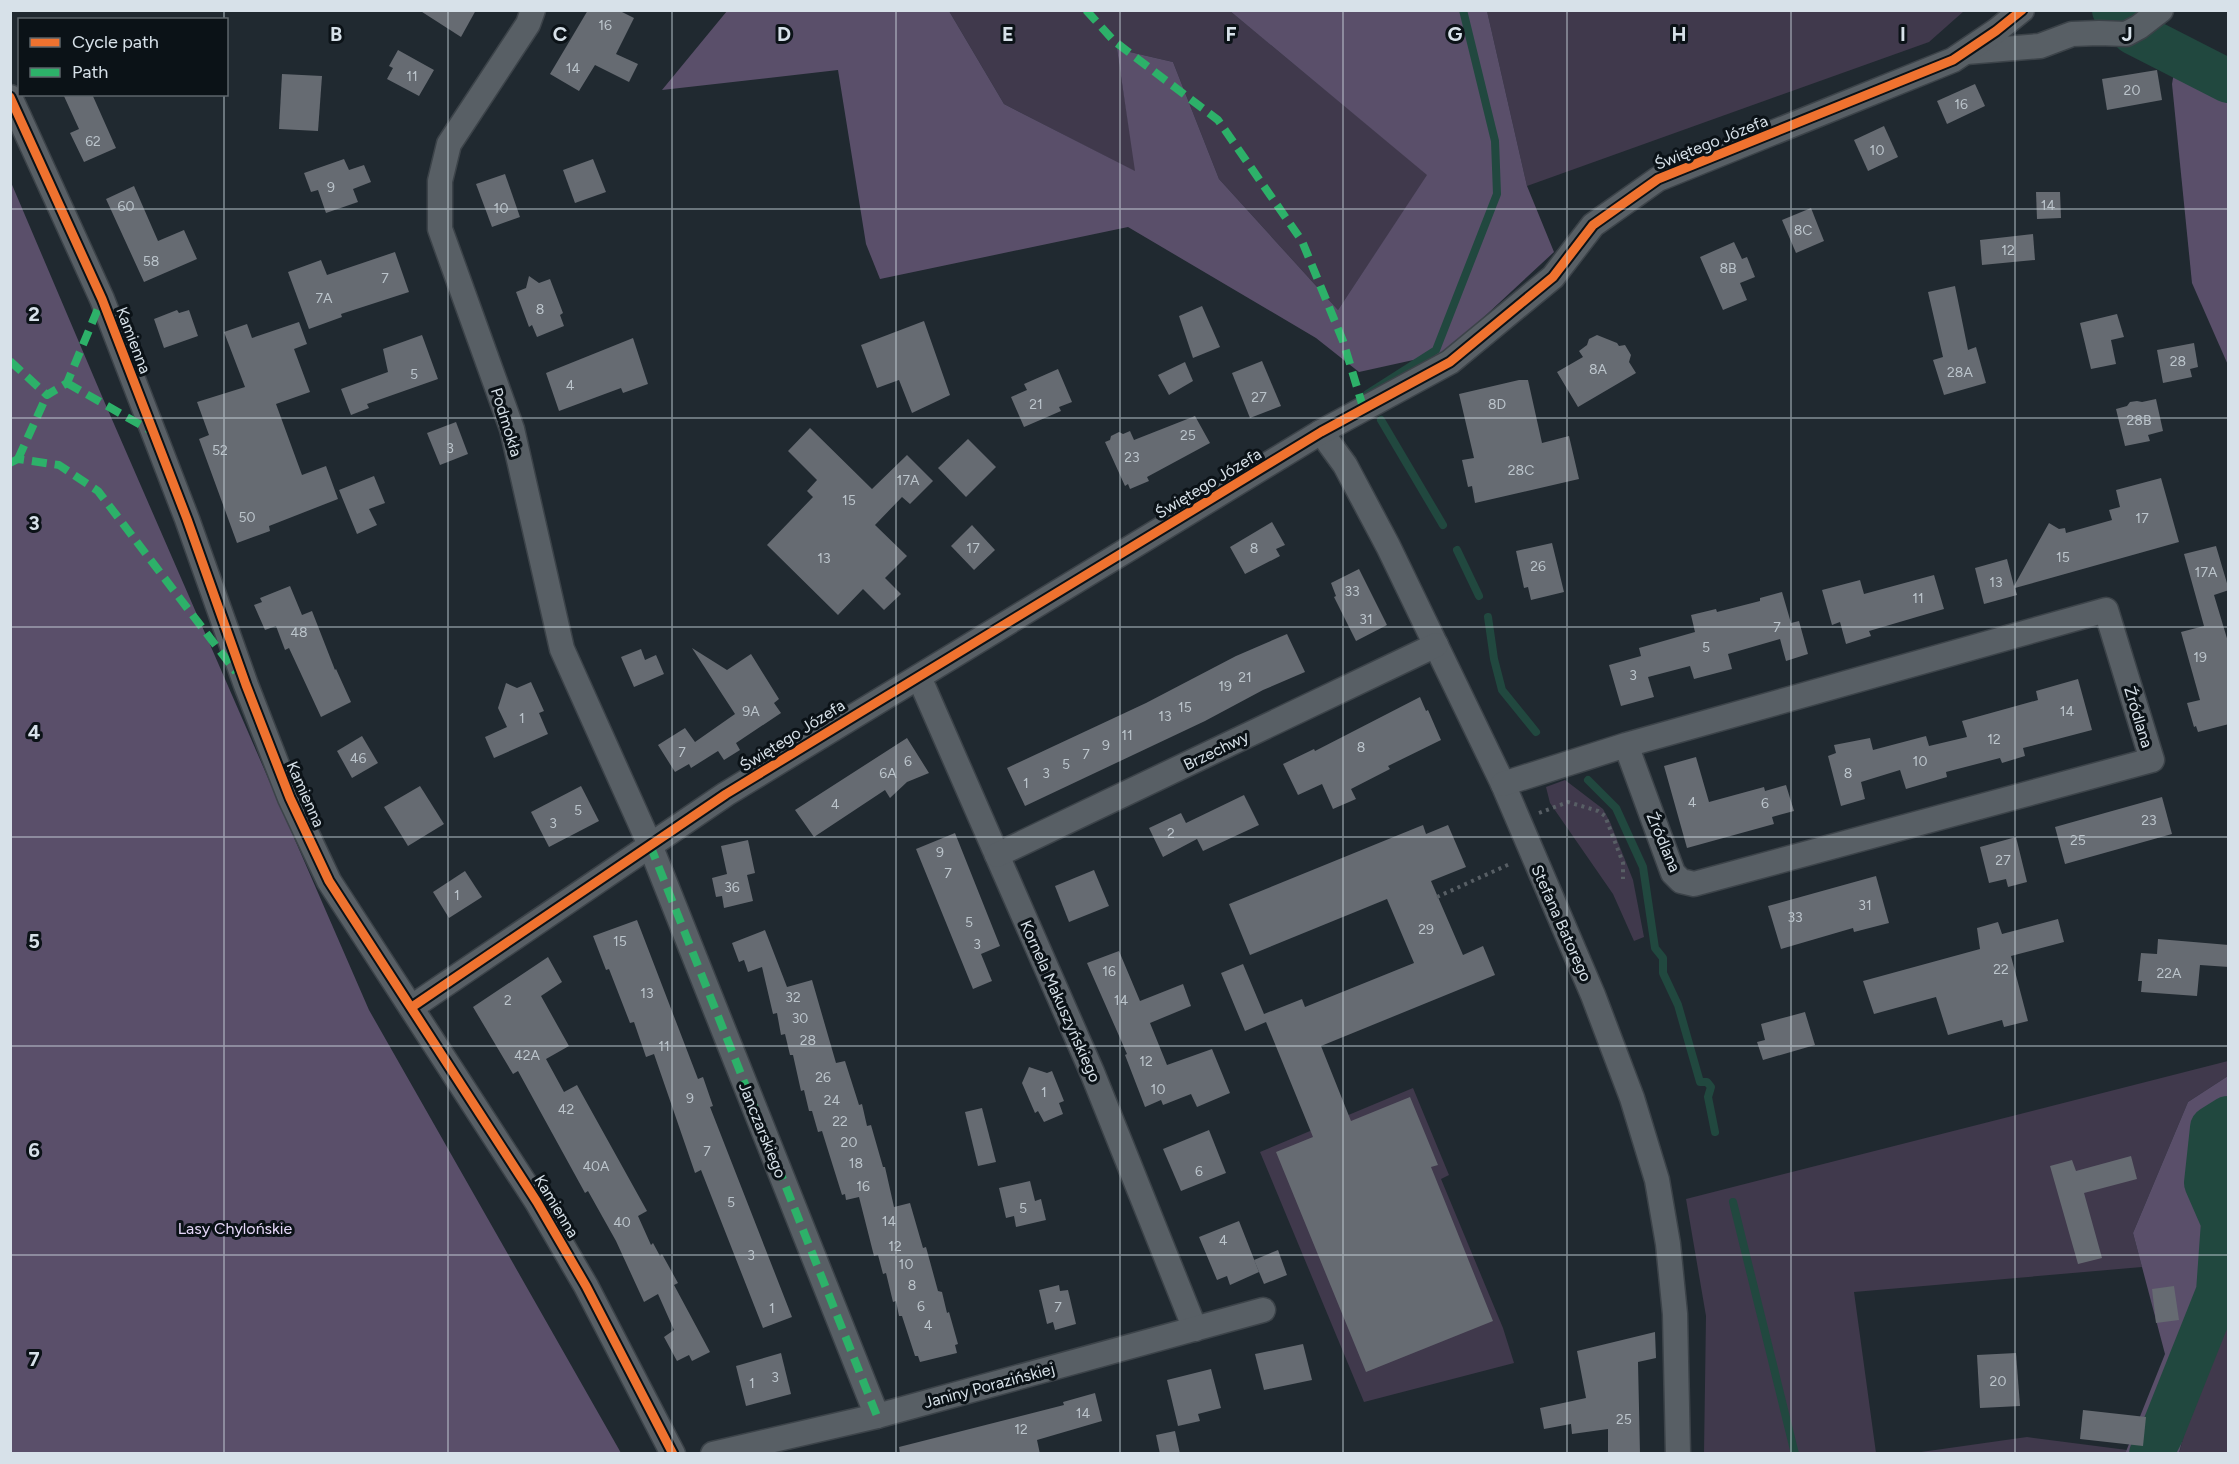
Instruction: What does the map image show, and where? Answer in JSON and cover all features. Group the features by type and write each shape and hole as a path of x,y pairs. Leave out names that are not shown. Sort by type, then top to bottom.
{"street":[{"name":"Podmokła","path":"534,10 528,24 449,144 440,181 440,229 512,429 562,649 650,845"},
{"name":"Świętego Józefa","path":"412,1007 735,788 1321,432 1450,362 1553,278 1593,225 1658,179 1953,60 2022,10"},
{"path":"1964,52 2040,46 2072,34 2133,31 2161,10"},
{"name":"Kamienna","path":"10,96 102,299 187,519 246,686 290,798 329,880 537,1202 586,1286 673,1454"},
{"name":"Stefana Batorego","path":"1321,432 1345,465 1388,546 1503,784 1593,995 1632,1098 1657,1180 1668,1244 1675,1314 1678,1454"},
{"name":"Źródlana","path":"1503,784 1626,744 2106,610 2152,760 1694,884 1681,881 1673,873 1626,744"},
{"name":"Brzechwy","path":"997,855 1436,645"},
{"name":"Kornela Makuszyńskiego","path":"919,676 1092,1071 1195,1329"},
{"name":"Janczarskiego","path":"650,845 877,1416"},
{"name":"Janiny Porazińskiej","path":"713,1454 877,1416 1263,1310"}],"path":[{"path":"1519,823 1568,802 1598,811 1609,823 1623,863 1623,879"},
{"path":"1437,897 1532,855"}],"shaded area":[{"path":"949,11 1230,11 1428,175 1338,310 1219,179 1173,62 1117,49 1136,172 1004,104"},
{"path":"1487,11 1964,11 1929,42 1527,186"},
{"path":"1565,780 1603,809 1610,822 1633,880 1644,937 1634,941 1613,894 1550,803 1546,787"},
{"path":"2228,1061 2228,1076 2188,1102 2133,1233 2142,1267 1854,1292 1876,1453 1704,1453 1706,1316 1686,1199"},
{"path":"1413,1088 1449,1175 1441,1179 1503,1328 1514,1363 1364,1402 1260,1152"},
{"path":"2228,1237 2228,1453 2179,1454 2213,1324"},
{"path":"2027,1437 2127,1450 2125,1454 1907,1454"}],"green space":[{"path":"727,11 949,11 1004,104 1135,171 1117,49 1173,62 1219,179 1338,310 1427,175 1230,11 1487,11 1527,186 1554,252 1445,353 1359,372 1316,338 1128,227 880,279 866,244 838,70 662,90"},
{"path":"2175,67 2228,86 2228,365 2192,283 2172,84"},
{"name":"Lasy Chylońskie","path":"10,180 369,1010 621,1453 11,1453"},
{"path":"2228,1076 2228,1237 2213,1324 2179,1453 2125,1454 2165,1354 2133,1233 2188,1102"}],"building":[{"path":"419,10 476,10 461,37"},
{"path":"588,10 618,10 634,18 616,54 638,64 629,82 595,65 579,91 550,74"},
{"path":"398,50 434,70 419,96 387,79 393,68 389,66"},
{"path":"2157,70 2162,100 2107,110 2102,79"},
{"path":"282,74 322,76 318,131 279,129"},
{"path":"1975,84 1985,106 1947,124 1937,101"},
{"path":"64,96 93,96 116,148 84,162 70,133 79,129"},
{"path":"1884,126 1898,157 1868,171 1854,140"},
{"path":"344,159 349,170 364,165 371,182 353,189 358,202 326,213 318,190 311,192 304,173"},
{"path":"593,159 606,192 575,203 563,170"},
{"path":"505,174 520,217 492,227 476,184"},
{"path":"134,186 158,241 184,230 197,259 144,282 106,199"},
{"path":"2036,192 2060,192 2061,218 2037,219"},
{"path":"1811,208 1824,241 1796,253 1782,220"},
{"path":"2033,234 2035,260 1982,265 1980,240"},
{"path":"1734,242 1742,259 1747,257 1755,277 1740,283 1747,300 1723,310 1700,257"},
{"path":"395,252 409,292 341,314 342,317 309,329 288,272 321,260 327,275"},
{"path":"529,276 539,283 550,279 563,313 560,315 564,326 537,337 532,325 529,327 516,292 526,288"},
{"path":"1955,286 1968,350 1976,347 1986,383 1944,395 1933,360 1943,357 1928,292"},
{"path":"1202,306 1220,347 1193,358 1179,316"},
{"path":"177,310 179,313 189,310 198,336 164,348 154,319"},
{"path":"2117,314 2124,337 2111,340 2116,364 2091,369 2080,323"},
{"path":"924,321 950,395 912,413 899,380 877,388 861,345"},
{"path":"299,322 307,344 294,349 310,392 276,404 302,475 326,466 338,499 269,526 270,531 237,543 199,439 209,435 197,402 245,387 224,332 247,324 252,338"},
{"path":"422,335 438,379 367,404 369,408 351,415 341,389 388,372 383,349"},
{"path":"1597,335 1619,346 1625,345 1631,355 1629,362 1636,373 1578,407 1557,372 1583,357 1579,351 1587,345 1589,339"},
{"path":"633,338 648,384 623,393 621,388 559,411 546,373"},
{"path":"2194,343 2198,367 2190,369 2192,377 2163,383 2157,350"},
{"path":"1262,361 1281,406 1250,418 1232,373"},
{"path":"1185,362 1193,381 1169,395 1158,375"},
{"path":"1058,369 1072,402 1059,407 1061,411 1024,427 1011,397 1027,390 1024,384"},
{"path":"1528,380 1542,443 1569,436 1579,479 1475,503 1472,486 1468,487 1462,460 1474,458 1459,394"},
{"path":"2156,399 2163,431 2148,435 2150,441 2125,446 2116,409 2127,406 2130,402"},
{"path":"1195,416 1210,443 1147,477 1149,481 1130,489 1128,484 1125,486 1105,442 1110,440 1111,436 1119,432 1123,434 1130,431 1134,440"},
{"path":"456,422 468,454 440,465 427,433"},
{"path":"810,428 872,489 907,455 933,481 910,504 902,497 875,525 907,556 885,578 901,594 884,610 863,589 838,615 767,545 813,497 807,491 817,480 788,451"},
{"path":"968,439 996,467 966,497 938,468"},
{"path":"374,476 385,503 369,509 377,525 357,534 339,490"},
{"path":"2161,478 2179,542 2015,588 2017,595 1984,604 1975,568 2007,559 2014,586 2049,523 2059,529 2065,528 2066,533 2112,520 2109,510 2120,507 2116,490"},
{"path":"1272,522 1285,545 1276,549 1280,556 1245,574 1230,547"},
{"path":"972,525 995,550 974,570 951,546"},
{"path":"1552,543 1564,592 1531,600 1528,587 1524,588 1516,551"},
{"path":"2216,546 2229,590 2214,595 2229,645 2229,724 2198,732 2196,726 2194,727 2187,703 2200,700 2181,632 2204,626 2184,554"},
{"path":"1359,569 1387,625 1356,641 1334,597 1336,596 1331,583"},
{"path":"1934,575 1944,609 1869,631 1871,636 1846,644 1840,622 1832,625 1822,590 1860,580 1864,594"},
{"path":"290,586 302,615 312,611 335,670 351,702 321,717 289,648 285,650 276,626 265,630 254,605 262,602 260,598"},
{"path":"1782,592 1791,623 1799,621 1808,654 1786,661 1780,639 1728,654 1732,669 1694,679 1690,666 1648,677 1654,697 1621,706 1609,665 1641,656 1639,648 1695,632 1691,615 1716,609 1717,612 1760,601 1760,598"},
{"path":"1287,634 1305,672 1263,690 1205,721 1025,806 1007,768 1146,703 1236,656"},
{"path":"692,648 727,670 751,654 779,699 774,703 781,713 736,743 740,750 724,760 718,751 691,768 689,764 675,772 658,745 685,728 695,742 735,714"},
{"path":"641,649 645,660 656,655 664,674 634,687 621,657"},
{"path":"2078,679 2092,730 2023,748 2025,756 2002,763 2000,758 1946,772 1947,777 1906,789 1900,770 1861,782 1865,799 1841,806 1828,756 1836,753 1834,745 1870,738 1873,750 1926,736 1929,746 1967,737 1962,721 2038,700 2036,691"},
{"path":"531,682 544,711 539,713 548,734 494,758 485,737 507,727 498,708 506,683 517,688"},
{"path":"1420,697 1441,740 1388,766 1390,769 1351,789 1356,799 1333,809 1322,784 1298,795 1283,764 1314,749 1315,751"},
{"path":"362,736 378,763 352,778 337,751"},
{"path":"907,738 929,773 907,782 890,798 885,790 814,837 795,810"},
{"path":"1696,757 1709,802 1764,787 1765,791 1786,785 1794,811 1772,817 1774,824 1687,848 1664,766"},
{"path":"420,786 444,824 408,846 384,807"},
{"path":"581,786 599,821 549,847 531,812"},
{"path":"1244,795 1259,825 1203,851 1197,839 1163,857 1149,828 1181,813 1186,823"},
{"path":"2162,797 2172,834 2065,864 2055,827"},
{"path":"1423,825 1426,834 1448,825 1466,867 1431,881 1463,955 1483,946 1495,975 1321,1046 1351,1121 1410,1097 1438,1165 1431,1167 1493,1321 1366,1372 1276,1152 1313,1137 1266,1022 1245,1031 1221,973 1243,964 1264,1014 1302,999 1305,1007 1414,963 1387,899 1250,955 1229,904"},
{"path":"955,833 1000,946 981,954 992,981 973,989 916,849"},
{"path":"2016,837 2027,882 2008,887 2006,879 1989,883 1980,847"},
{"path":"748,840 755,873 747,875 753,901 724,908 722,896 716,897 712,878 727,874 721,846"},
{"path":"1094,870 1109,906 1069,922 1055,886"},
{"path":"465,871 482,897 449,918 433,892"},
{"path":"1876,876 1889,923 1854,932 1853,928 1781,949 1768,906"},
{"path":"2058,919 2064,942 2011,956 2028,1021 2004,1027 2002,1020 1948,1035 1936,997 1874,1014 1863,981 1980,949 1977,928 1998,922 2002,934"},
{"path":"637,920 698,1079 703,1077 713,1106 710,1107 792,1317 763,1328 701,1170 695,1173 654,1054 646,1057 634,1022 630,1023 609,969 606,970 593,936"},
{"path":"765,930 787,987 812,980 836,1063 845,1061 859,1105 862,1104 867,1126 871,1125 883,1167 885,1167 894,1207 910,1203 923,1248 926,1247 938,1291 942,1292 947,1313 949,1312 958,1344 955,1345 957,1353 920,1362 918,1356 915,1356 902,1316 899,1316 896,1301 893,1302 886,1273 883,1274 878,1255 874,1256 859,1197 846,1200 845,1194 842,1195 822,1131 818,1132 812,1111 809,1111 804,1090 801,1091 793,1055 790,1055 785,1034 781,1035 777,1013 773,1014 762,967 748,972 744,960 739,962 732,943"},
{"path":"2158,939 2229,945 2229,967 2200,965 2197,996 2141,992 2142,981 2138,981 2141,953 2157,954"},
{"path":"1119,951 1140,1001 1183,984 1191,1006 1150,1023 1167,1065 1212,1049 1230,1093 1197,1107 1191,1094 1163,1105 1161,1100 1145,1107 1125,1055 1127,1054 1087,963"},
{"path":"548,957 562,982 541,996 569,1046 546,1059 564,1092 577,1085 647,1211 638,1216 651,1245 653,1243 660,1256 662,1254 678,1283 674,1285 710,1352 692,1361 689,1355 677,1361 664,1337 674,1330 658,1294 644,1302 616,1241 588,1191 585,1193 518,1071 513,1074 473,1007"},
{"path":"1805,1012 1815,1045 1763,1060 1757,1042 1765,1040 1761,1024"},
{"path":"1029,1067 1047,1073 1052,1071 1064,1101 1059,1103 1063,1114 1044,1122 1038,1111 1035,1113 1022,1083"},
{"path":"982,1108 996,1162 978,1166 965,1112"},
{"path":"1209,1130 1226,1173 1181,1191 1163,1149"},
{"path":"2131,1156 2137,1179 2084,1193 2102,1258 2078,1264 2050,1166 2072,1160 2076,1171"},
{"path":"1030,1181 1035,1201 1041,1199 1046,1220 1016,1227 1014,1216 1006,1218 999,1188"},
{"path":"1239,1221 1259,1272 1230,1285 1227,1276 1217,1280 1199,1237"},
{"path":"1278,1250 1287,1275 1264,1284 1254,1260"},
{"path":"1059,1285 1060,1291 1068,1290 1076,1324 1055,1330 1053,1322 1047,1324 1039,1290"},
{"path":"2174,1286 2179,1320 2156,1323 2152,1289"},
{"path":"1655,1332 1656,1358 1638,1362 1640,1454 1608,1454 1608,1429 1572,1434 1571,1424 1544,1429 1540,1408 1586,1398 1577,1351"},
{"path":"1303,1344 1312,1380 1264,1390 1255,1354"},
{"path":"781,1353 791,1394 746,1406 736,1366"},
{"path":"2016,1353 2020,1406 1980,1408 1977,1355"},
{"path":"1211,1369 1221,1408 1198,1414 1200,1421 1178,1426 1167,1380"},
{"path":"1095,1393 1102,1421 1037,1440 1040,1454 900,1454 899,1447 1064,1405 1063,1402"},
{"path":"2083,1410 2146,1417 2143,1446 2080,1439"},
{"path":"1175,1431 1180,1454 1160,1454 1156,1435"}],"waterway":[{"path":"1367,394 1436,350 1497,194 1495,141 1463,10"},
{"path":"2114,10 2134,33 2228,81"},
{"path":"1381,420 1443,525"},
{"path":"1457,550 1479,596"},
{"path":"1488,617 1494,659 1502,690 1536,732"},
{"path":"1588,780 1616,808 1643,867 1655,948 1663,958 1663,973 1678,1005 1700,1082 1707,1082 1711,1087 1708,1097 1715,1132"},
{"path":"2151,1454 2161,1435 2218,1292 2223,1222 2206,1183 2212,1128 2228,1118"},
{"path":"1733,1202 1795,1454"}],"marked path":[{"path":"1086,10 1114,41 1218,120 1302,241 1343,341 1363,407"},
{"path":"10,361 47,395 67,383 102,299"},
{"path":"67,383 153,432"},
{"path":"18,459 47,395"},
{"path":"10,463 18,459 59,465 98,491 236,672"},
{"path":"650,845 877,1416"}],"cycle path":[{"path":"412,1007 726,794 1321,432 1450,362 1553,277 1593,225 1658,179 1953,60 2022,10"},
{"path":"10,97 102,299 187,519 246,685 290,798 329,881 537,1202 586,1286 673,1454"}]}
